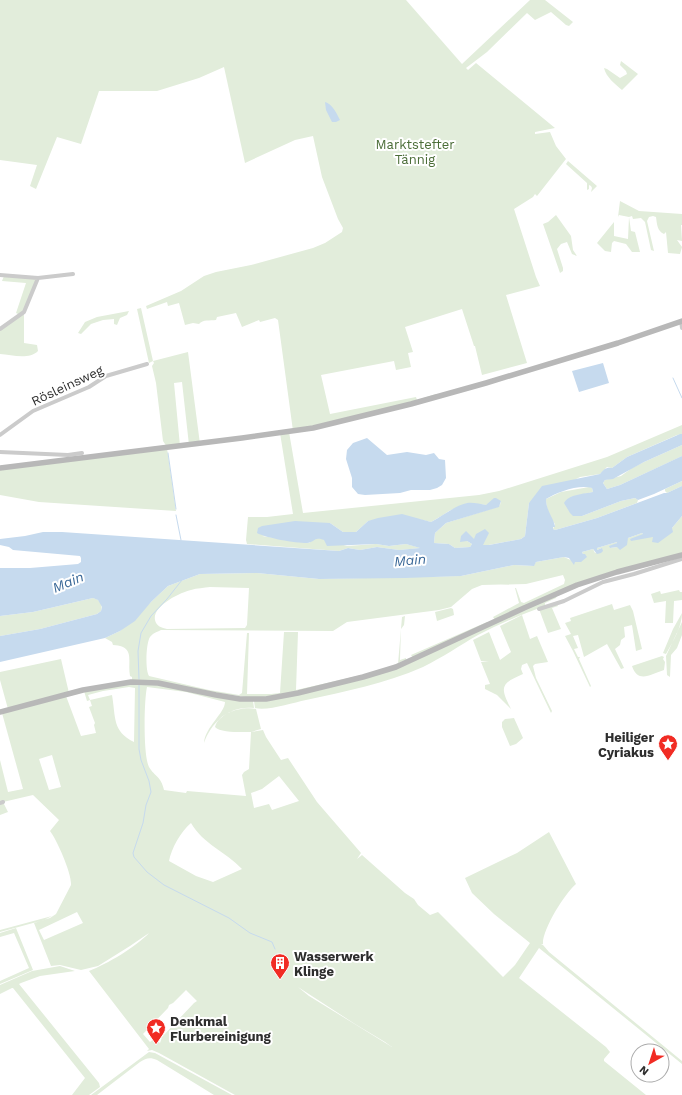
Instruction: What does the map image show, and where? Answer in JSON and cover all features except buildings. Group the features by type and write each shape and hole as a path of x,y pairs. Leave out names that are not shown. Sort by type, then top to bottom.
{"main road":[{"path":"0,468 313,428 393,409 458,391 598,350 681,321"},
{"path":"1,712 83,690 131,682 167,684 240,699 266,699 298,693 396,667 577,585 618,572 682,555"}],"street":[{"path":"0,275 38,278 73,274"},
{"path":"0,329 24,312 38,278"},
{"path":"681,321 682,328"},
{"name":"Rösleinsweg","path":"0,435 33,411 89,387 106,376 147,364"},
{"path":"0,452 68,455 82,453"},
{"path":"539,609 574,596 603,582 682,559"}],"green space":[{"name":"Marktstefter Tännig","path":"0,0 406,0 462,64 530,0 545,0 573,22 569,26 566,25 551,12 535,20 527,13 487,52 466,68 468,70 476,63 555,128 535,132 535,134 550,132 556,146 566,159 537,196 535,194 533,197 514,209 540,286 506,295 527,363 482,375 475,346 462,309 405,327 413,352 408,353 411,367 396,370 394,361 321,375 330,414 416,397 417,400 436,394 436,397 293,431 278,320 275,318 260,322 259,320 242,327 236,313 217,317 216,320 205,321 199,324 193,323 185,325 179,303 168,306 167,302 147,309 146,306 181,291 204,276 313,248 325,243 342,232 343,228 322,177 313,136 295,140 245,163 224,67 199,78 157,91 99,91 81,144 57,137 36,189 30,186 37,165 0,160"},
{"path":"621,61 638,74 622,90 609,77 604,68 620,78 627,74 620,65"},
{"path":"568,161 597,186 591,192 591,186 589,185 589,189 587,190 587,183 566,164"},
{"path":"620,201 639,211 682,214 682,241 677,240 682,247 680,254 668,253 666,232 664,234 660,231 656,217 653,216 649,217 647,221 654,251 651,250 645,222 641,218 633,219 632,216 629,217 619,215 618,217"},
{"path":"556,215 571,236 573,250 577,256 572,254 567,242 561,244 557,249 563,268 563,271 560,273 543,224 548,222"},
{"path":"629,217 631,231 635,232 640,252 632,252 626,244 614,241 612,243 611,252 605,251 597,243 614,222 614,236 628,239"},
{"path":"4,276 38,278 24,312 24,343 37,345 38,351 34,354 20,356 0,354 0,329 20,315 16,313 26,283 2,281"},
{"path":"141,308 153,361 149,363 137,309"},
{"path":"129,311 127,315 120,318 117,325 114,324 114,319 103,320 91,324 81,334 78,333 85,322 97,317"},
{"path":"188,352 200,444 189,445 182,382 174,383 180,446 167,448 176,511 39,502 0,495 0,468 167,447 163,441 156,383 152,366 154,363 153,361"},
{"path":"682,425 682,434 627,457 612,468 607,467 600,474 580,477 529,503 525,536 521,539 483,546 474,539 467,541 472,544 470,547 455,548 449,544 434,543 435,533 446,523 497,507 500,505 501,501 486,505 468,503 449,511 431,522 418,519 368,521 356,532 343,532 330,523 262,536 309,543 314,539 319,538 347,546 376,544 389,546 406,544 421,548 399,550 377,547 360,550 348,548 339,551 247,544 248,517 267,517 293,514 280,433 289,432 303,513 479,495 499,491 607,457"},
{"path":"682,445 682,456 678,458 620,485 607,489 603,483 605,480 621,476 632,468"},
{"path":"682,481 682,486 667,493 665,491 665,489"},
{"path":"589,487 592,488 593,492 571,497 582,516 621,501 635,498 638,500 637,503 597,518 555,530 553,529 555,524 548,512 546,499 561,492"},
{"path":"682,516 682,554 599,576 495,620 493,617 519,603 515,588 521,602 524,603 564,584 565,580 563,575 526,584 482,585 472,589 451,607 439,610 347,622 333,631 161,630 152,634 150,637 147,650 149,676 209,690 239,695 242,693 247,633 249,633 247,694 271,694 280,693 284,632 298,632 296,690 366,674 398,664 402,617 405,616 404,625 401,629 400,660 406,658 406,662 393,667 298,693 253,698 132,681 129,670 128,651 120,646 113,645 112,642 105,638 120,631 168,586 200,574 257,573 319,579 461,576 514,565 533,566 536,562 564,557 575,562 583,554 582,552 593,549 595,553 602,548 597,550 597,548 617,542 610,548 617,547 628,538 642,533 672,528","holes":["210,587 249,588 247,625 245,628 167,629 157,624 155,620 155,615 162,605 168,600 186,591"]},
{"path":"679,590 682,592 682,600 674,601 673,623 665,623 666,601 654,603 651,594 660,591 661,594"},
{"path":"557,596 556,598 545,603 545,606 486,631 423,667 408,673 365,686 280,706 260,709 255,708 254,701 363,678"},
{"path":"93,598 99,601 102,609 97,614 40,629 0,636 0,616 33,612"},
{"path":"557,604 558,606 552,608 561,629 548,633 539,609"},
{"path":"612,604 614,610 630,605 633,611 642,649 636,651 632,625 624,627 625,637 621,640 620,645 615,649 624,668 621,669 607,644 584,657 578,635 573,636 578,648 574,649 578,657 580,657 579,659 591,686 590,687 565,636 571,634 565,623 571,621 570,618"},
{"path":"451,608 453,609 454,615 437,621 435,612"},
{"path":"682,613 679,629 666,654 663,653 673,629"},
{"path":"522,615 530,639 537,636 548,662 535,664 533,666 536,678 552,711 551,713 527,663 522,665 521,669 523,674 510,681 504,687 505,696 511,709 497,695 485,689 485,685 490,684 481,662 489,661 481,661 473,640 489,632 500,660 511,652 500,626"},
{"path":"489,622 413,658 411,655"},
{"path":"682,622 682,635 677,648 671,655 670,677 667,675 666,656"},
{"path":"662,656 664,657 663,659 665,662 664,670 650,675 638,675 632,666"},
{"path":"61,659 69,693 8,709 0,680 0,672"},
{"path":"140,682 253,701 254,708 251,708 256,709 261,729 251,732 263,730 281,760 288,758 317,802 361,853 357,859 362,855 405,893 414,899 418,905 430,915 438,912 503,977 515,965 530,943 494,914 472,893 465,878 517,853 549,832 576,884 566,895 555,912 546,930 543,944 541,945 543,945 549,952 660,1043 656,1043 539,948 519,978 606,1047 610,1052 604,1061 646,1095 235,1095 159,1053 152,1050 147,1051 149,1049 89,971 121,955 137,944 149,933 98,966 81,970 60,965 51,966 34,923 50,918 56,914 71,885 71,880 64,857 50,831 59,820 33,795 3,802 8,812 0,815 0,760 8,792 23,789 2,713 66,696 81,736 96,733 95,723 89,707 92,706 90,700 87,701 84,691","holes":["129,687 135,688 134,742 127,738 118,728 112,695 90,700 88,695","147,687 186,692 225,702 222,711 208,731 204,743 211,728 217,722 215,727 221,730 232,732 251,732 249,769 242,775 246,796 187,791 186,793 164,790 160,779 151,770 147,761 145,728 145,703","52,755 61,787 49,790 39,759","279,776 299,801 272,810 269,804 254,808 251,793 262,789","191,823 202,837 236,863 242,869 213,882 196,876 169,861 174,846 180,835","77,912 83,923 44,940 39,930","298,987 392,1047 309,996","186,990 197,1001 162,1037 160,1043 155,1038 150,1042 143,1034 168,1008 169,1005"]},
{"path":"514,718 523,738 516,744 510,746 502,727 502,722 505,719"},
{"path":"52,916 44,920 0,932 0,930"},
{"path":"16,928 33,970 0,984 0,981 29,968 14,933 0,937 0,933"},
{"path":"60,966 75,971 40,976 19,984 99,1083 100,1087 89,1095 72,1095 85,1078 13,988 0,994 0,985 32,971"},
{"path":"670,1051 682,1061 682,1064 670,1054"},
{"path":"149,1052 155,1053 232,1095 214,1095 157,1060 150,1058 140,1062 97,1095 91,1095"}],"water":[{"path":"325,102 332,106 340,120 332,122 326,110"},
{"path":"603,363 609,383 579,392 572,371"},
{"name":"Main","path":"682,434 682,445 644,462 613,479 605,480 603,483 607,489 620,485 682,456 682,481 638,500 635,498 621,501 582,516 573,516 564,503 573,496 593,492 592,488 581,487 568,489 546,499 547,507 555,527 553,527 553,529 555,530 597,518 667,493 682,486 682,516 672,528 673,532 658,543 652,542 653,537 631,541 630,539 643,534 642,533 628,538 627,545 620,550 617,547 610,548 609,546 617,542 597,548 597,550 602,548 603,551 601,553 597,554 593,549 582,552 587,557 581,562 575,562 574,565 569,558 564,557 536,562 534,566 514,565 461,576 319,579 257,573 200,574 168,586 151,602 135,621 120,631 105,638 0,662 0,636 40,629 97,614 101,611 102,607 98,600 93,598 33,612 0,616 0,568 30,568 78,564 81,562 81,558 80,556 13,550 9,547 0,545 0,539 43,532 62,532 339,551 348,548 360,550 377,547 399,550 420,548 406,544 389,546 376,544 327,546 324,540 321,539 302,543 257,533 258,528 262,526 295,521 330,523 343,532 356,532 368,521 402,514 431,522 462,504 472,503 486,505 496,498 501,501 499,507 446,523 435,533 434,543 449,544 455,548 470,547 472,544 467,541 460,542 461,536 466,531 474,539 476,534 485,529 489,533 483,545 489,545 521,539 525,536 529,503 542,486 600,474 605,469 612,468 627,457"},
{"path":"367,438 387,455 407,452 426,455 434,453 439,459 445,460 446,478 442,485 430,490 411,490 400,493 365,495 358,494 352,487 352,478 346,459 347,450 353,443"}],"waterway":[{"path":"673,378 682,398"},
{"path":"168,453 176,509"},
{"path":"176,515 181,540"},
{"path":"139,679 138,651 141,633 151,616 182,580"},
{"path":"139,685 139,749 151,792 133,853 134,857 147,872 164,885 229,918 250,933 272,942 275,949"}],"place":[{"name":"Heiliger Cyriakus","path":"668,761"},
{"name":"Wasserwerk Klinge","path":"280,980"},
{"name":"Denkmal Flurbereinigung","path":"156,1045"}]}
